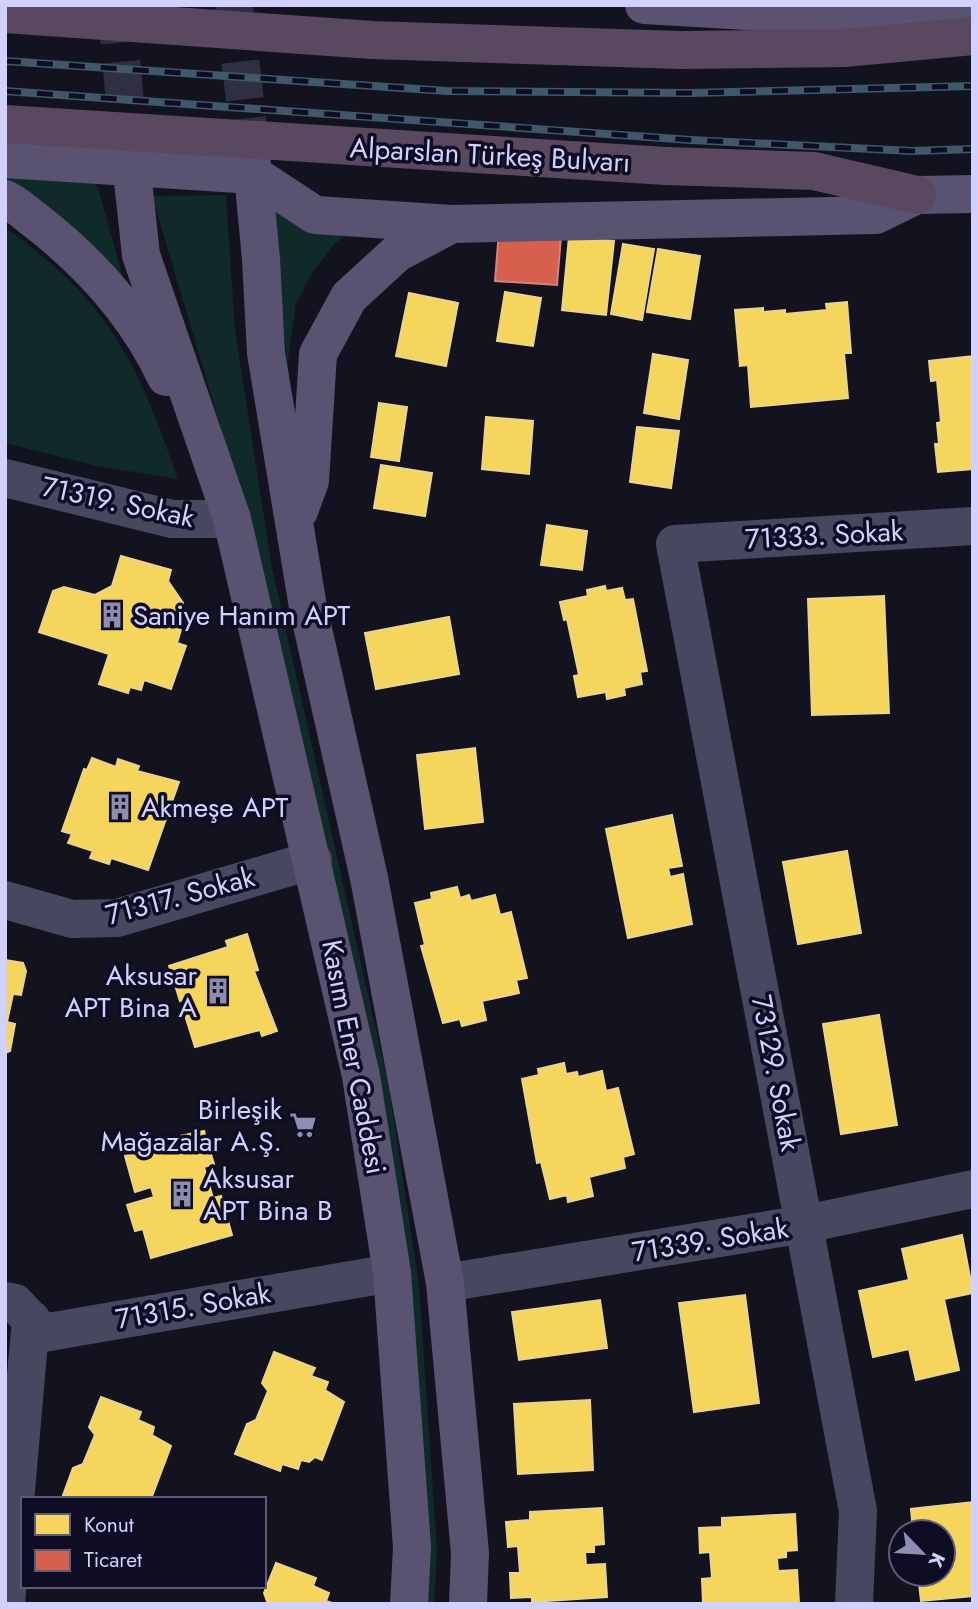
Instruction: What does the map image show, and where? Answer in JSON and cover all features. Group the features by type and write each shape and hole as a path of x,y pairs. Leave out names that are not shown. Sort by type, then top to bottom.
{"highway":[{"path":"5,15 372,40 681,50 844,48 973,36"},
{"name":"Alparslan Türkeş Bulvarı","path":"5,124 666,166 814,171 917,195"}],"main road":[{"path":"644,5 973,24"},
{"path":"5,159 131,155 252,164 315,215 452,225 876,215 917,195"},
{"path":"131,155 141,255 232,519"},
{"name":"Kasım Ener Caddesi","path":"252,164 265,353 309,607 371,891 445,1283 470,1553 467,1604"},
{"name":"Alparslan Türkeş Bulvarı","path":"917,195 973,194"},
{"path":"5,200 57,237 116,295 156,357 232,519"},
{"path":"295,524 310,481 318,354 349,297 397,253 452,225"},
{"name":"Kasım Ener Caddesi","path":"232,519 253,620 313,860 361,1076 392,1273 412,1547 409,1604"}],"street":[{"name":"71319. Sokak","path":"5,478 172,519 232,519"},
{"name":"71333. Sokak","path":"675,544 973,526"},
{"name":"73129. Sokak","path":"675,544 858,1511 854,1604"},
{"name":"71317. Sokak","path":"5,900 72,919 117,918 313,860"},
{"name":"71339. Sokak","path":"445,1283 805,1224 973,1189"},
{"name":"71315. Sokak","path":"18,1310 43,1333 392,1273"},
{"path":"6,1604 18,1310"}],"green space":[{"path":"5,170 91,178 98,188 127,292 5,186"},
{"path":"289,193 405,203 365,220 334,244 311,274 296,304 287,366 274,205"},
{"path":"226,195 235,330 272,568 389,1088 419,1285 437,1550 434,1604 424,1604 427,1550 245,509 152,196"},
{"path":"5,228 22,239 74,285 114,335 143,387 178,479 97,466 5,443"}],"building: Konut":[{"path":"569,237 614,241 606,315 562,310"},
{"path":"623,244 654,249 642,320 611,314"},
{"path":"658,249 700,256 690,319 647,312"},
{"path":"505,292 541,298 533,346 497,341"},
{"path":"409,293 458,303 446,366 396,356"},
{"path":"847,302 851,353 844,353 848,398 751,407 748,365 740,366 735,310 763,308 763,312 785,310 785,314 827,310 826,304"},
{"path":"653,354 688,360 679,419 644,413"},
{"path":"973,356 973,469 938,472 935,444 939,444 937,423 941,422 937,380 931,381 929,361"},
{"path":"379,403 407,407 399,461 371,457"},
{"path":"486,417 533,421 529,474 482,469"},
{"path":"637,427 679,431 671,488 630,482"},
{"path":"381,465 432,473 425,516 374,508"},
{"path":"547,525 587,531 582,570 541,565"},
{"name":"Saniye Hanım APT","path":"121,556 171,570 168,581 183,603 175,628 181,630 177,643 186,646 171,689 144,680 141,690 130,687 128,693 99,684 109,654 39,632 53,591 64,587 95,595 112,586"},
{"path":"605,586 606,591 622,588 625,600 633,599 647,671 640,672 642,684 624,688 625,695 607,699 606,692 578,697 574,676 579,675 567,619 564,620 560,602 588,596 587,590"},
{"path":"884,596 889,713 812,715 808,599"},
{"path":"449,617 459,674 376,689 365,633"},
{"path":"475,748 483,822 425,829 417,755"},
{"name":"Akmeşe APT","path":"92,758 116,767 118,759 139,766 137,771 179,782 148,870 111,858 109,864 90,858 93,851 68,843 72,834 62,831 84,769 87,770"},
{"path":"672,815 682,866 668,868 670,877 683,874 692,924 628,938 606,829"},
{"path":"847,851 861,933 798,944 783,862"},
{"path":"457,887 460,898 469,895 471,901 495,895 500,915 511,912 527,978 516,980 519,993 482,1001 486,1020 462,1026 460,1019 443,1023 421,946 425,945 415,903 432,899 431,893"},
{"name":"Aksusar APT Bina A","path":"247,934 258,970 254,971 277,1031 262,1036 260,1030 195,1047 184,1012 187,1011 184,1000 180,1001 169,966 228,947 226,941"},
{"path":"5,960 23,963 26,971 21,995 13,994 7,1022 15,1024 10,1051 5,1053"},
{"path":"879,1015 897,1125 841,1134 823,1024"},
{"path":"564,1063 566,1074 577,1072 578,1077 602,1071 606,1091 618,1088 634,1154 623,1157 625,1168 589,1177 593,1196 568,1202 567,1195 550,1199 541,1162 537,1163 522,1079 539,1075 538,1069"},
{"name":"Aksusar APT Bina B","path":"204,1131 214,1164 204,1167 213,1198 221,1196 232,1235 151,1258 143,1229 135,1231 127,1205 154,1197 151,1187 135,1192 125,1156 163,1145 161,1140"},
{"path":"962,1235 973,1293 944,1299 959,1370 916,1380 909,1349 873,1357 859,1291 909,1280 902,1249"},
{"path":"745,1295 759,1403 694,1412 679,1303"},
{"path":"600,1300 607,1348 519,1360 512,1312"},
{"path":"274,1352 315,1368 311,1376 328,1382 325,1390 344,1402 322,1460 315,1457 309,1462 301,1460 298,1469 282,1464 280,1471 235,1454 247,1424 256,1420 268,1391 262,1383"},
{"path":"101,1397 141,1412 138,1420 154,1427 152,1435 171,1446 152,1497 62,1497 73,1468 83,1464 95,1435 89,1427"},
{"path":"590,1400 593,1470 518,1474 514,1404"},
{"path":"973,1502 973,1596 921,1601 920,1588 957,1588 957,1518 912,1518 911,1509"},
{"path":"602,1508 604,1544 594,1545 594,1552 585,1552 586,1565 605,1564 607,1597 532,1602 532,1597 511,1598 510,1573 520,1573 518,1546 508,1547 506,1522 530,1520 530,1512"},
{"path":"795,1514 797,1550 786,1551 786,1557 777,1558 778,1571 797,1570 799,1603 703,1604 702,1579 712,1578 710,1552 700,1553 699,1528 722,1527 722,1518"},
{"path":"276,1563 316,1578 313,1586 329,1593 326,1601 335,1604 268,1604 264,1593"}],"building: Ticaret":[{"path":"499,231 561,236 557,285 495,281"}],"tunnel":[{"path":"116,5 129,144"},
{"path":"234,5 251,154"}],"railway":[{"path":"5,61 447,91 691,93 973,86"},
{"path":"5,91 691,140 912,151 973,149"}],"place":[{"name":"Saniye Hanım APT","path":"112,615"},
{"name":"Akmeşe APT","path":"120,807"},
{"name":"Aksusar APT Bina A","path":"218,991"},
{"name":"Birleşik Mağazalar A.Ş.","path":"303,1125"},
{"name":"Aksusar APT Bina B","path":"182,1194"}]}
